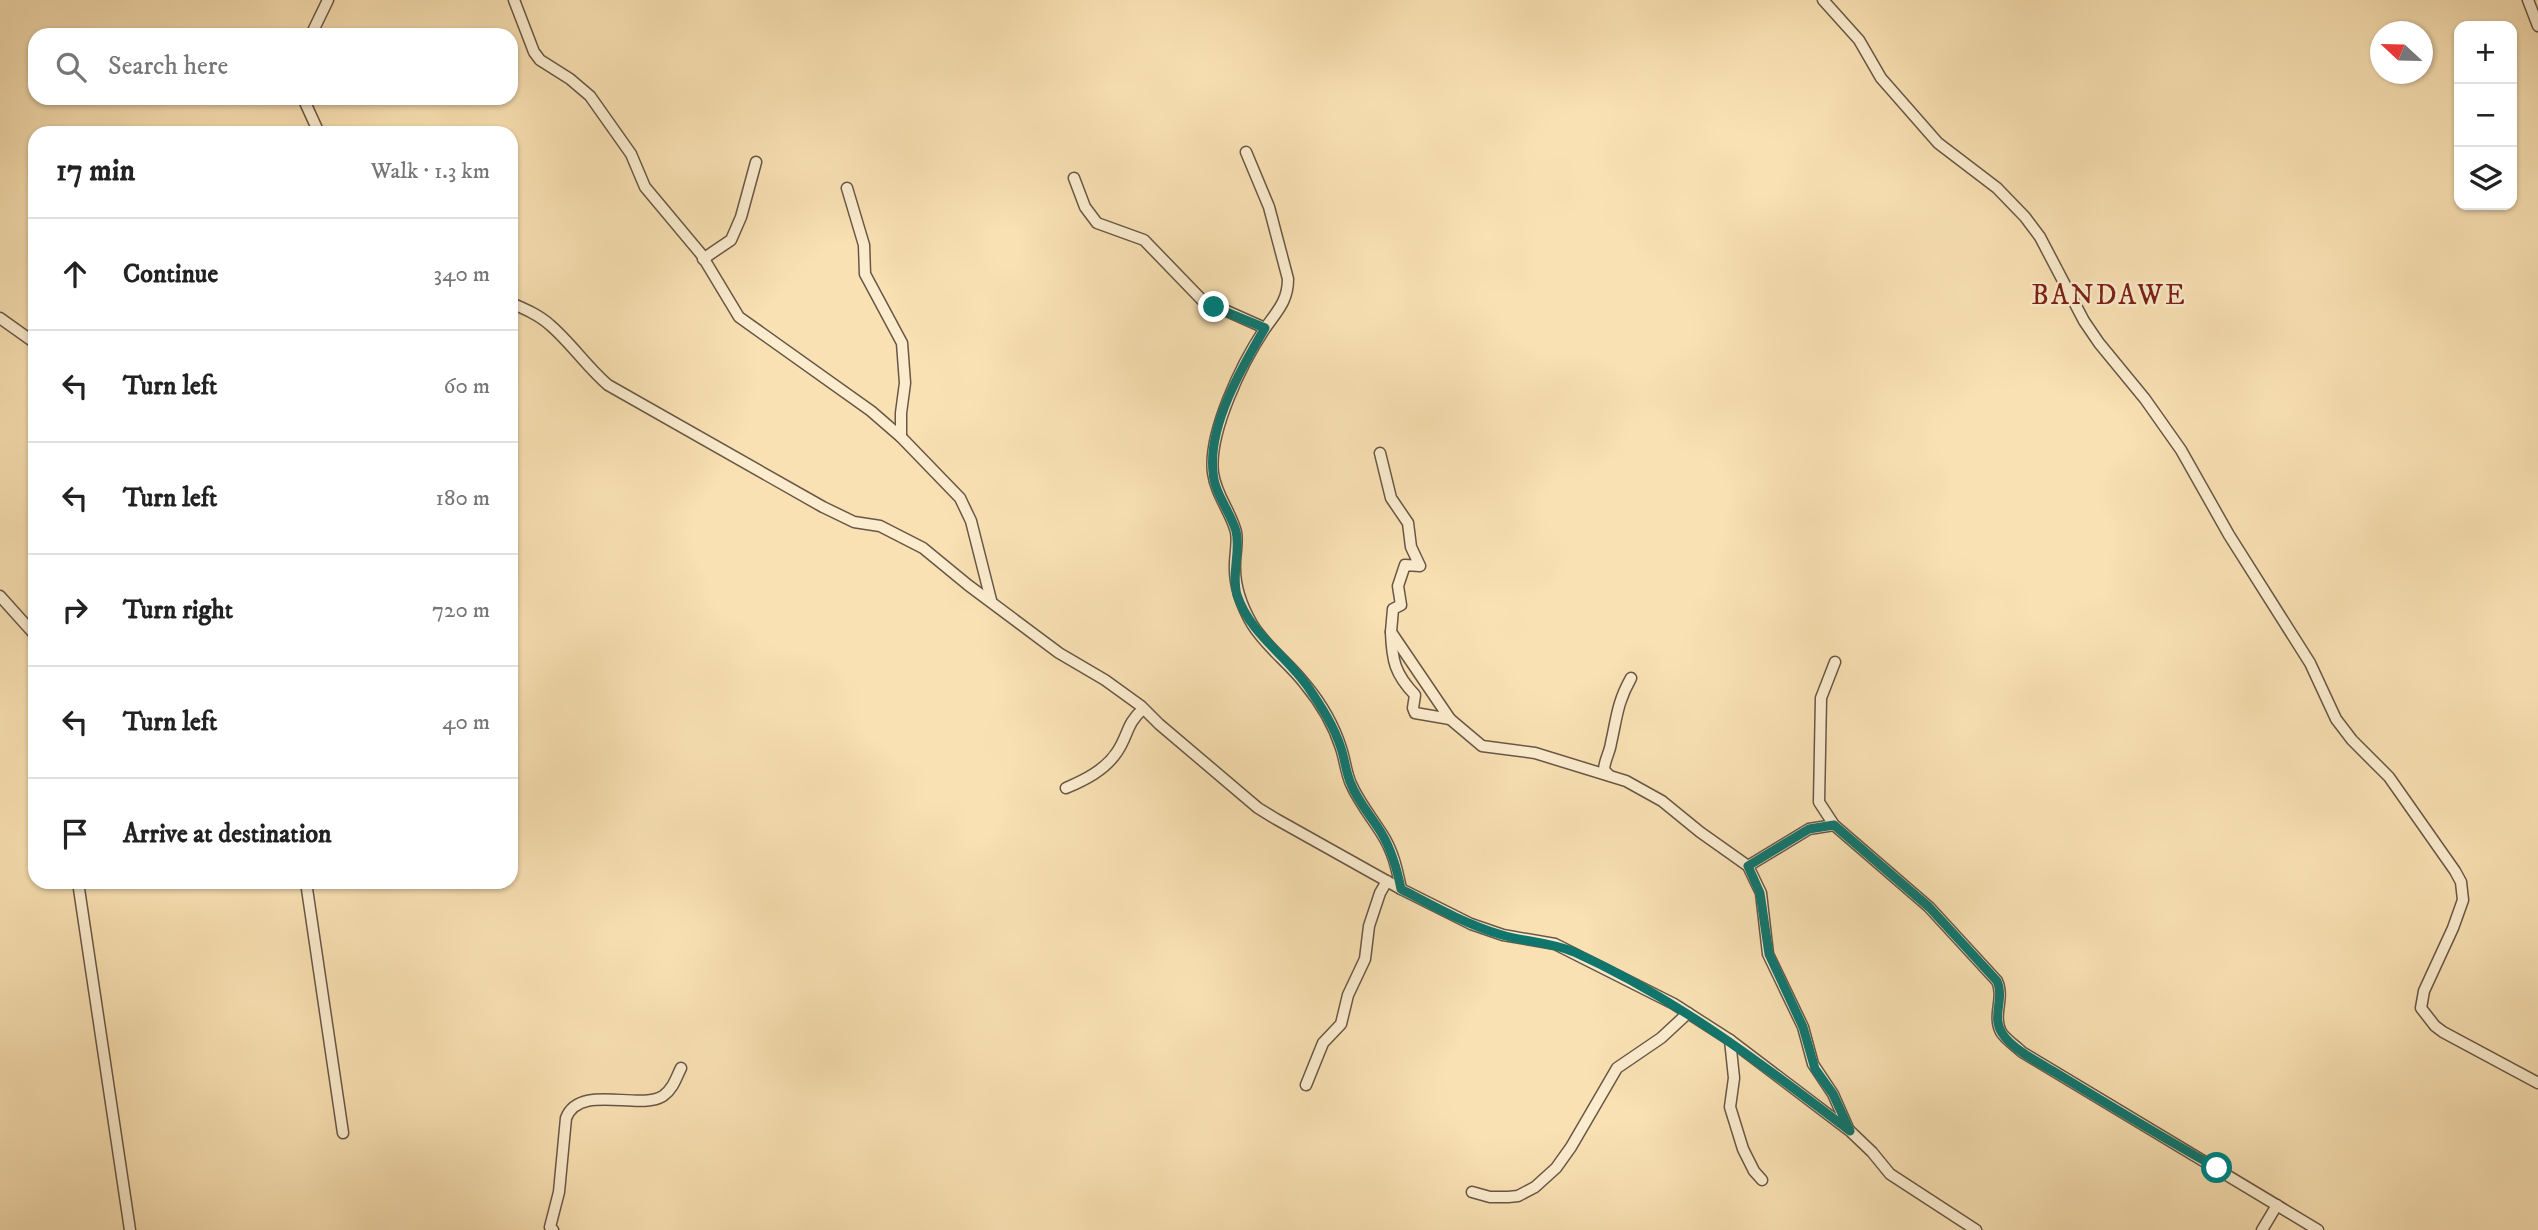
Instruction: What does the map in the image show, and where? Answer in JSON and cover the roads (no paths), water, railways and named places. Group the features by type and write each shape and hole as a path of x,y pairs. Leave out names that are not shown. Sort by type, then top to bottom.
{"street":[{"path":"314,28 328,0"},
{"path":"514,0 534,52 540,60 570,79 590,96 631,154 645,187 703,259 739,317 872,411 960,498 966,507 991,600"},
{"path":"1823,0 1859,40 1881,78 1938,144 1997,188 2040,237 2084,321 2099,343 2146,398 2181,450 2229,535 2310,663 2336,719 2352,740 2389,777 2461,882 2463,900 2424,991 2421,1008 2424,1014 2449,1036 2538,1083"},
{"path":"2528,0 2538,26"},
{"path":"306,105 315,126"},
{"path":"1246,152 1269,207 1288,279 1286,298 1265,328 1231,393 1219,425 1214,454 1213,472 1216,484 1237,535 1237,595 1260,636 1306,684 1330,721 1341,747 1351,784 1383,835 1396,864 1401,889"},
{"path":"703,259 731,240 741,217 756,162"},
{"path":"1074,178 1085,207 1097,223 1144,240 1202,300 1265,328"},
{"path":"847,188 864,245 865,274 902,343 905,383 901,437"},
{"path":"518,306 551,325 591,371 608,385 823,507 854,522 880,526 923,548 1059,653 1105,680 1143,709 1258,808 1401,889 1471,924 1503,935 1555,944 1688,1013 1730,1040 1850,1131 1891,1174 1976,1230"},
{"path":"0,318 28,338"},
{"path":"1380,453 1391,498 1408,523 1411,547 1420,566 1405,565 1398,586 1401,605 1393,609 1392,658 1404,684 1415,695 1415,713 1450,719"},
{"path":"0,596 28,627"},
{"path":"1391,632 1450,719 1482,746 1535,753 1608,774 1642,789 1748,866 1760,893 1769,954 1803,1027 1815,1069 1833,1094 1850,1131"},
{"path":"1835,662 1821,698 1819,802 1834,825 1929,907 1997,981 2002,995 1997,1014 2001,1033 2022,1052 2318,1230"},
{"path":"1608,774 1604,765 1612,740 1613,723 1631,678"},
{"path":"1066,788 1091,777 1116,754 1131,719 1143,709"},
{"path":"1748,866 1809,829 1834,825"},
{"path":"1306,1085 1324,1043 1340,1024 1348,995 1365,959 1369,926 1387,881"},
{"path":"79,889 130,1230"},
{"path":"307,889 343,1133"},
{"path":"1472,1192 1490,1197 1508,1197 1518,1196 1535,1187 1556,1168 1571,1147 1618,1068 1661,1038 1688,1013"},
{"path":"1730,1040 1734,1078 1730,1107 1743,1149 1762,1180"},
{"path":"553,1230 550,1227 559,1192 566,1118 570,1108 578,1103 597,1100 660,1098 670,1090 681,1068"},
{"path":"2262,1230 2277,1205"}],"district":[{"name":"BANDAWE","path":"2109,295"}]}
